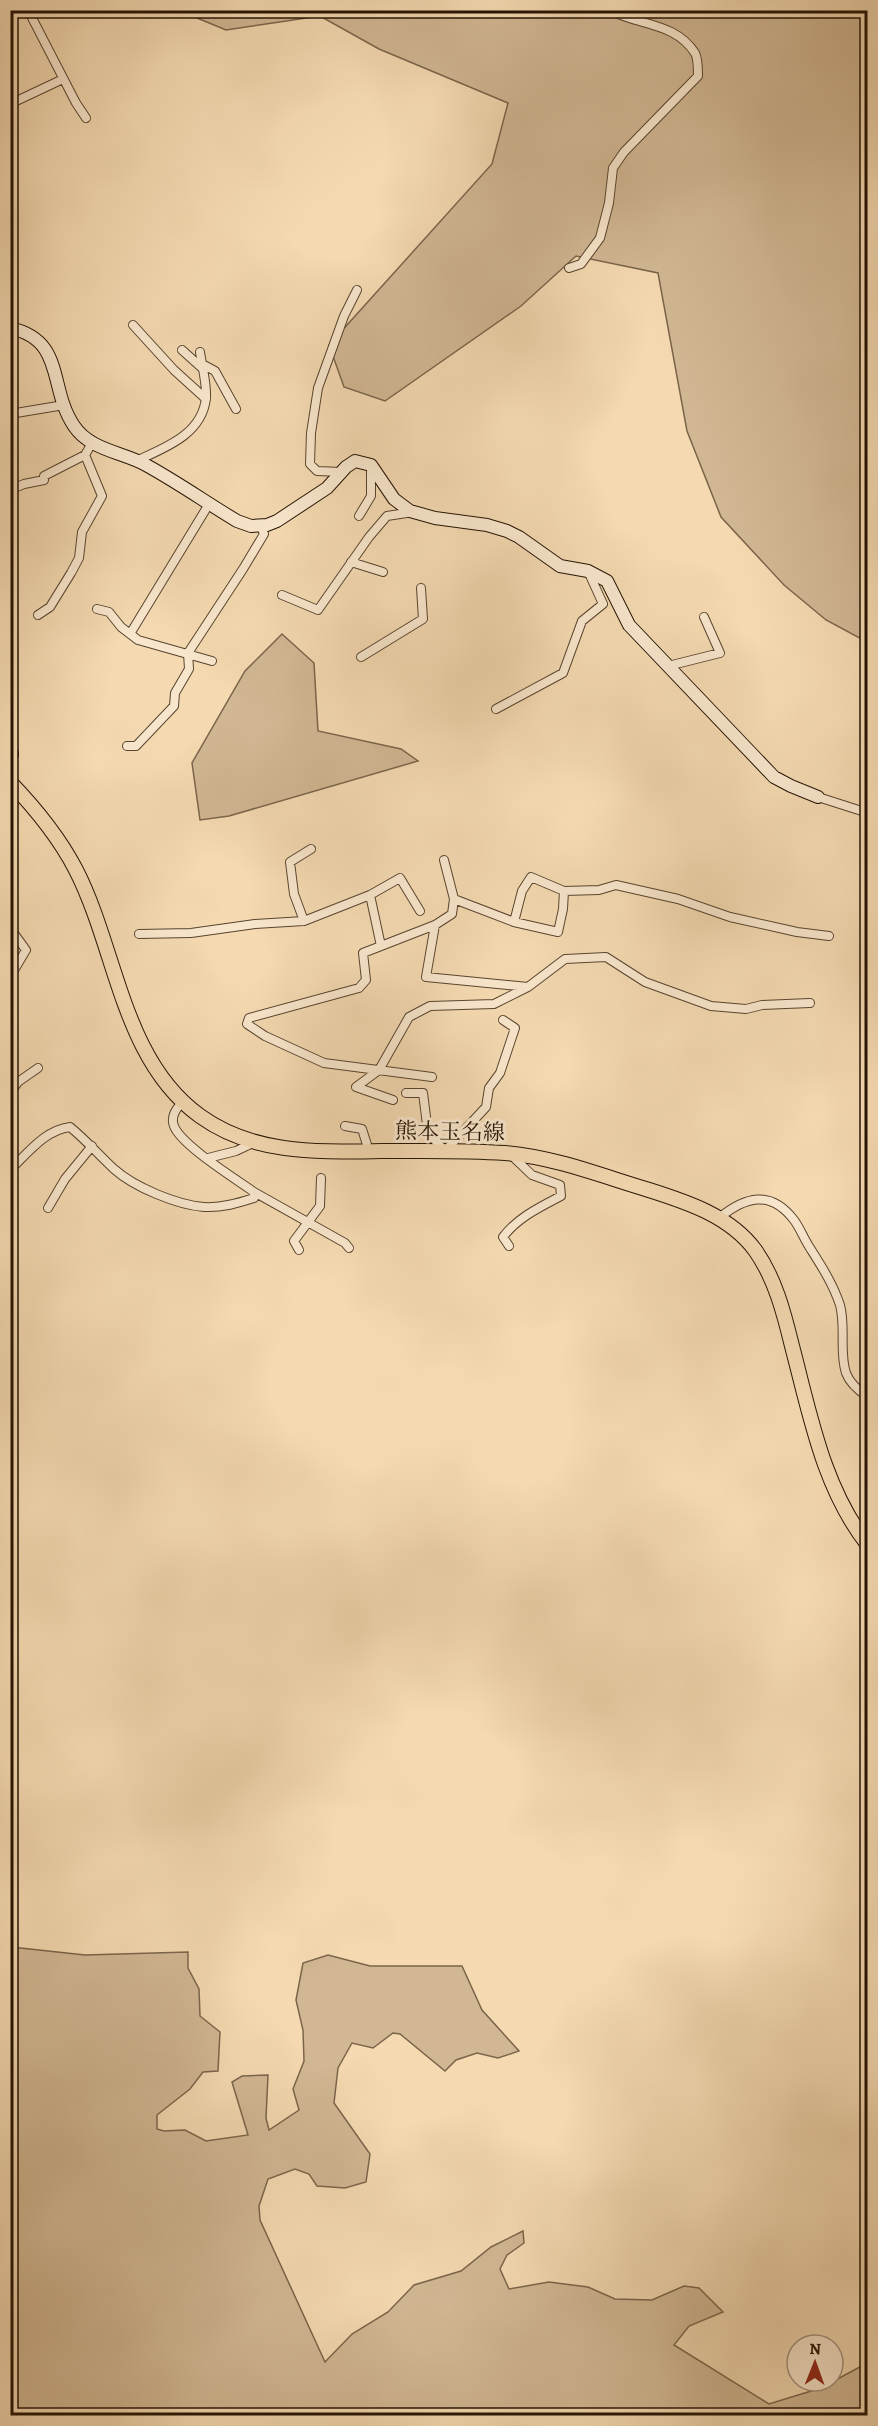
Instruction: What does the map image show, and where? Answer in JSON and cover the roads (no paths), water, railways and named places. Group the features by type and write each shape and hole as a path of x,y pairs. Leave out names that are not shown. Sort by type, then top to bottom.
{"main road":[{"name":"熊本玉名線","path":"10,782 36,808 77,873 143,1045 161,1075 199,1116 255,1142 296,1151 508,1153 568,1165 683,1201 719,1218 754,1249 772,1280 784,1314 811,1416 837,1497 867,1545"}],"street":[{"path":"28,10 63,79 86,117"},
{"path":"568,268 582,264 600,238 609,202 613,168 624,152 698,76 696,54 677,35 657,25 623,17 610,10"},
{"path":"10,104 63,79"},
{"path":"341,472 317,471 310,464 311,433 318,388 344,316 357,290"},
{"path":"133,325 174,370 206,399"},
{"path":"10,328 35,336 46,348 64,405 75,427 92,443 136,461 237,521 251,526 261,526 278,521 327,488 355,461 371,465 394,499 413,512 435,518 487,525 507,531 522,539 560,567 588,571 607,581 629,625 774,777 818,797 867,813"},
{"path":"182,350 202,366 215,370 236,409"},
{"path":"136,461 177,442 196,423 206,399 200,352"},
{"path":"10,414 64,405"},
{"path":"10,490 24,484 44,480 44,476 85,455 92,443"},
{"path":"38,615 50,607 71,573 79,558 82,532 102,496 85,455"},
{"path":"358,516 371,496 371,465"},
{"path":"130,634 209,504"},
{"path":"282,596 318,610 351,562 387,516 413,512"},
{"path":"127,746 136,746 174,706 176,693 189,669 188,653 264,534 261,526"},
{"path":"351,562 383,572"},
{"path":"496,709 562,673 582,621 603,604 588,571"},
{"path":"361,657 423,619 421,588"},
{"path":"96,609 109,612 138,640 212,661"},
{"path":"668,666 720,652 704,617"},
{"path":"10,744 12,754 10,761"},
{"path":"304,921 294,894 290,862 311,849"},
{"path":"432,1077 324,1063 265,1036 248,1024 249,1018 359,988 366,980 363,953 435,925 452,914 454,898 444,860"},
{"path":"139,934 191,933 255,924 304,921 370,895 400,878 420,910"},
{"path":"514,922 522,891 531,878 564,891 599,890 616,885 678,899 730,917 797,932 829,936"},
{"path":"454,898 514,922 558,932 564,891"},
{"path":"370,895 381,946"},
{"path":"435,925 426,977 528,987"},
{"path":"10,928 26,950 10,977"},
{"path":"393,1100 356,1087 379,1070 409,1017 430,1006 494,1004 528,987 566,959 606,957 645,982 711,1006 746,1009 762,1005 810,1003"},
{"path":"406,1093 423,1093 428,1133 445,1151 486,1107 489,1088 500,1073 515,1028 503,1020"},
{"path":"10,1093 18,1082 38,1068"},
{"path":"183,1101 173,1113 173,1125 183,1140 254,1192 345,1243 349,1248"},
{"path":"345,1126 362,1129 369,1151"},
{"path":"10,1170 47,1135 58,1129 70,1127 116,1170 144,1188 176,1201 203,1207 227,1206 254,1198 254,1192"},
{"path":"208,1158 236,1151 255,1142"},
{"path":"48,1208 65,1179 92,1146"},
{"path":"508,1153 532,1175 560,1185 561,1196 535,1209 508,1230 503,1237 509,1246"},
{"path":"299,1251 294,1241 320,1206 321,1178"},
{"path":"719,1218 746,1200 759,1199 781,1208 794,1220 831,1281 842,1317 843,1360 847,1375 855,1387 867,1397"}]}
